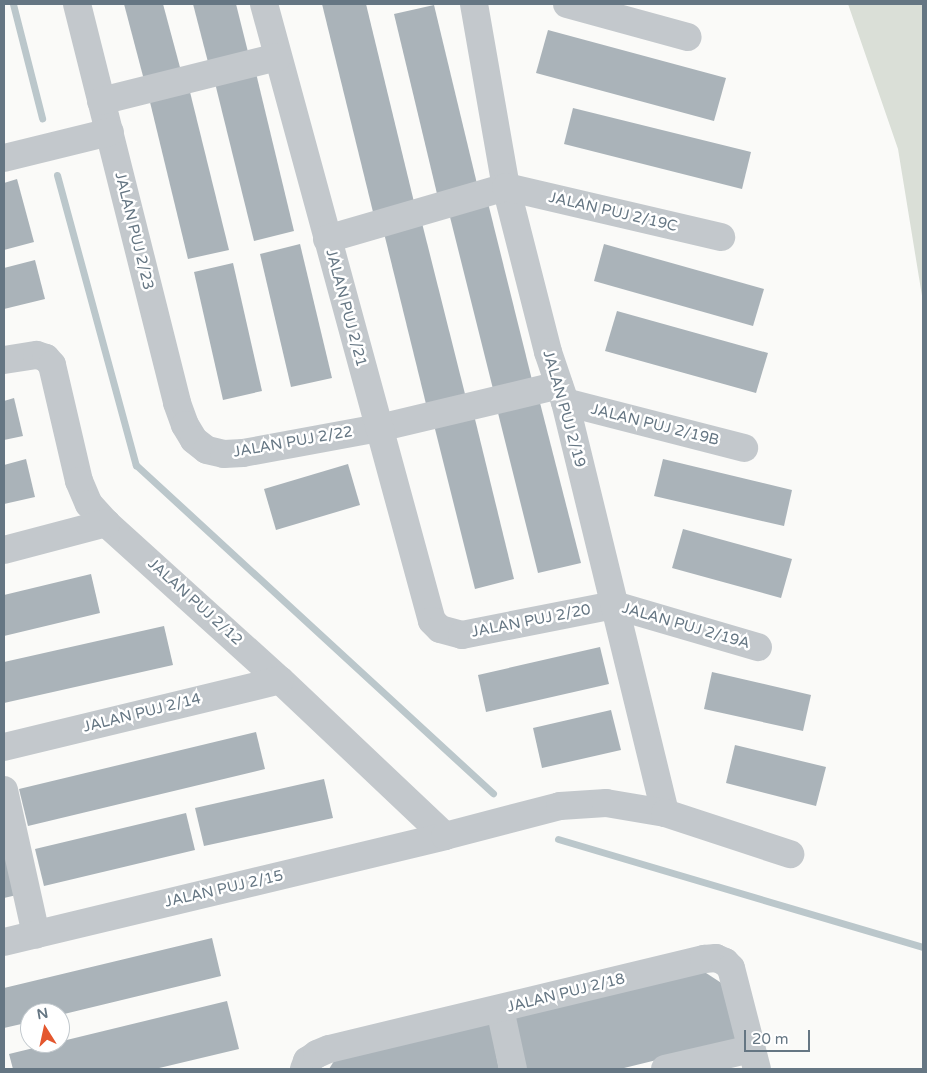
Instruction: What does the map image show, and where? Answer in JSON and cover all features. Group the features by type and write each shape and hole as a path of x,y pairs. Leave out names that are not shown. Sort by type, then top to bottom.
{"street":[{"name":"JALAN PUJ 2/23","path":"77,4 177,403 184,424 194,440 207,450"},
{"name":"JALAN PUJ 2/21","path":"264,4 428,612"},
{"name":"JALAN PUJ 2/19","path":"474,4 506,187 548,352 562,394 665,813"},
{"path":"567,4 688,37"},
{"path":"101,101 278,57"},
{"path":"16,155 110,132"},
{"path":"327,239 506,187"},
{"name":"JALAN PUJ 2/19C","path":"506,187 721,237"},
{"name":"JALAN PUJ 2/12","path":"4,360 37,355 46,358 52,365 79,481 88,504 106,524 280,680 445,836"},
{"name":"JALAN PUJ 2/22","path":"207,450 224,454 243,453 562,394"},
{"name":"JALAN PUJ 2/19B","path":"562,394 744,448"},
{"path":"4,550 106,524"},
{"name":"JALAN PUJ 2/20","path":"428,612 440,629 462,635 614,606"},
{"name":"JALAN PUJ 2/19A","path":"614,606 758,646"},
{"name":"JALAN PUJ 2/14","path":"4,747 280,680"},
{"path":"4,790 36,934"},
{"path":"445,836 473,827 560,806 606,803 665,813 790,854"},
{"name":"JALAN PUJ 2/15","path":"4,942 445,836"},
{"name":"JALAN PUJ 2/18","path":"304,1069 307,1061 328,1049 704,959 716,958 725,962 731,968 754,1059"},
{"path":"500,1009 513,1069"},
{"path":"664,1069 754,1059"}],"shaded area":[{"path":"848,4 923,4 923,302 898,149"}],"building":[{"path":"124,4 163,4 181,71 144,80"},
{"path":"193,4 236,4 249,56 209,66"},
{"path":"322,4 366,4 414,202 373,212"},
{"path":"434,5 478,188 438,198 394,14"},
{"path":"548,30 726,78 714,121 536,73"},
{"path":"255,69 294,231 254,241 214,79"},
{"path":"189,88 229,250 188,259 149,98"},
{"path":"573,108 751,152 742,189 564,144"},
{"path":"17,179 34,242 4,250 4,183"},
{"path":"488,203 532,380 493,389 449,213"},
{"path":"421,219 466,398 427,408 383,229"},
{"path":"300,244 332,378 291,387 260,254"},
{"path":"604,244 764,289 753,326 594,281"},
{"path":"35,260 45,299 4,309 4,268"},
{"path":"233,263 262,391 223,400 194,272"},
{"path":"617,311 768,353 756,393 605,351"},
{"path":"14,398 23,436 4,440 4,401"},
{"path":"539,399 581,563 538,573 497,409"},
{"path":"474,415 514,579 475,589 434,425"},
{"path":"26,459 35,497 4,504 4,465"},
{"path":"663,459 792,490 784,526 654,496"},
{"path":"348,464 360,505 276,530 264,489"},
{"path":"683,529 792,559 781,598 672,568"},
{"path":"91,574 100,613 4,636 4,595"},
{"path":"164,626 173,665 4,703 4,662"},
{"path":"600,647 609,684 486,712 478,675"},
{"path":"712,672 811,695 803,731 704,709"},
{"path":"611,710 621,750 542,768 533,728"},
{"path":"256,732 265,769 28,826 19,789"},
{"path":"735,745 826,767 816,806 726,783"},
{"path":"324,779 333,818 204,846 195,808"},
{"path":"186,813 195,850 44,886 35,849"},
{"path":"12,856 21,894 4,898 4,858"},
{"path":"212,938 221,976 70,1013 70,1003 20,1003 20,1024 4,1028 4,988"},
{"path":"703,971 726,986 738,1040 620,1069 522,1069 510,1018"},
{"path":"227,1001 239,1049 155,1069 13,1069 9,1054 20,1051 20,1053 70,1053 70,1039"},
{"path":"490,1023 499,1069 329,1069 334,1061"}],"waterway":[{"path":"13,4 42,118"},
{"path":"57,175 136,465 493,793"},
{"path":"558,839 923,947"}]}
